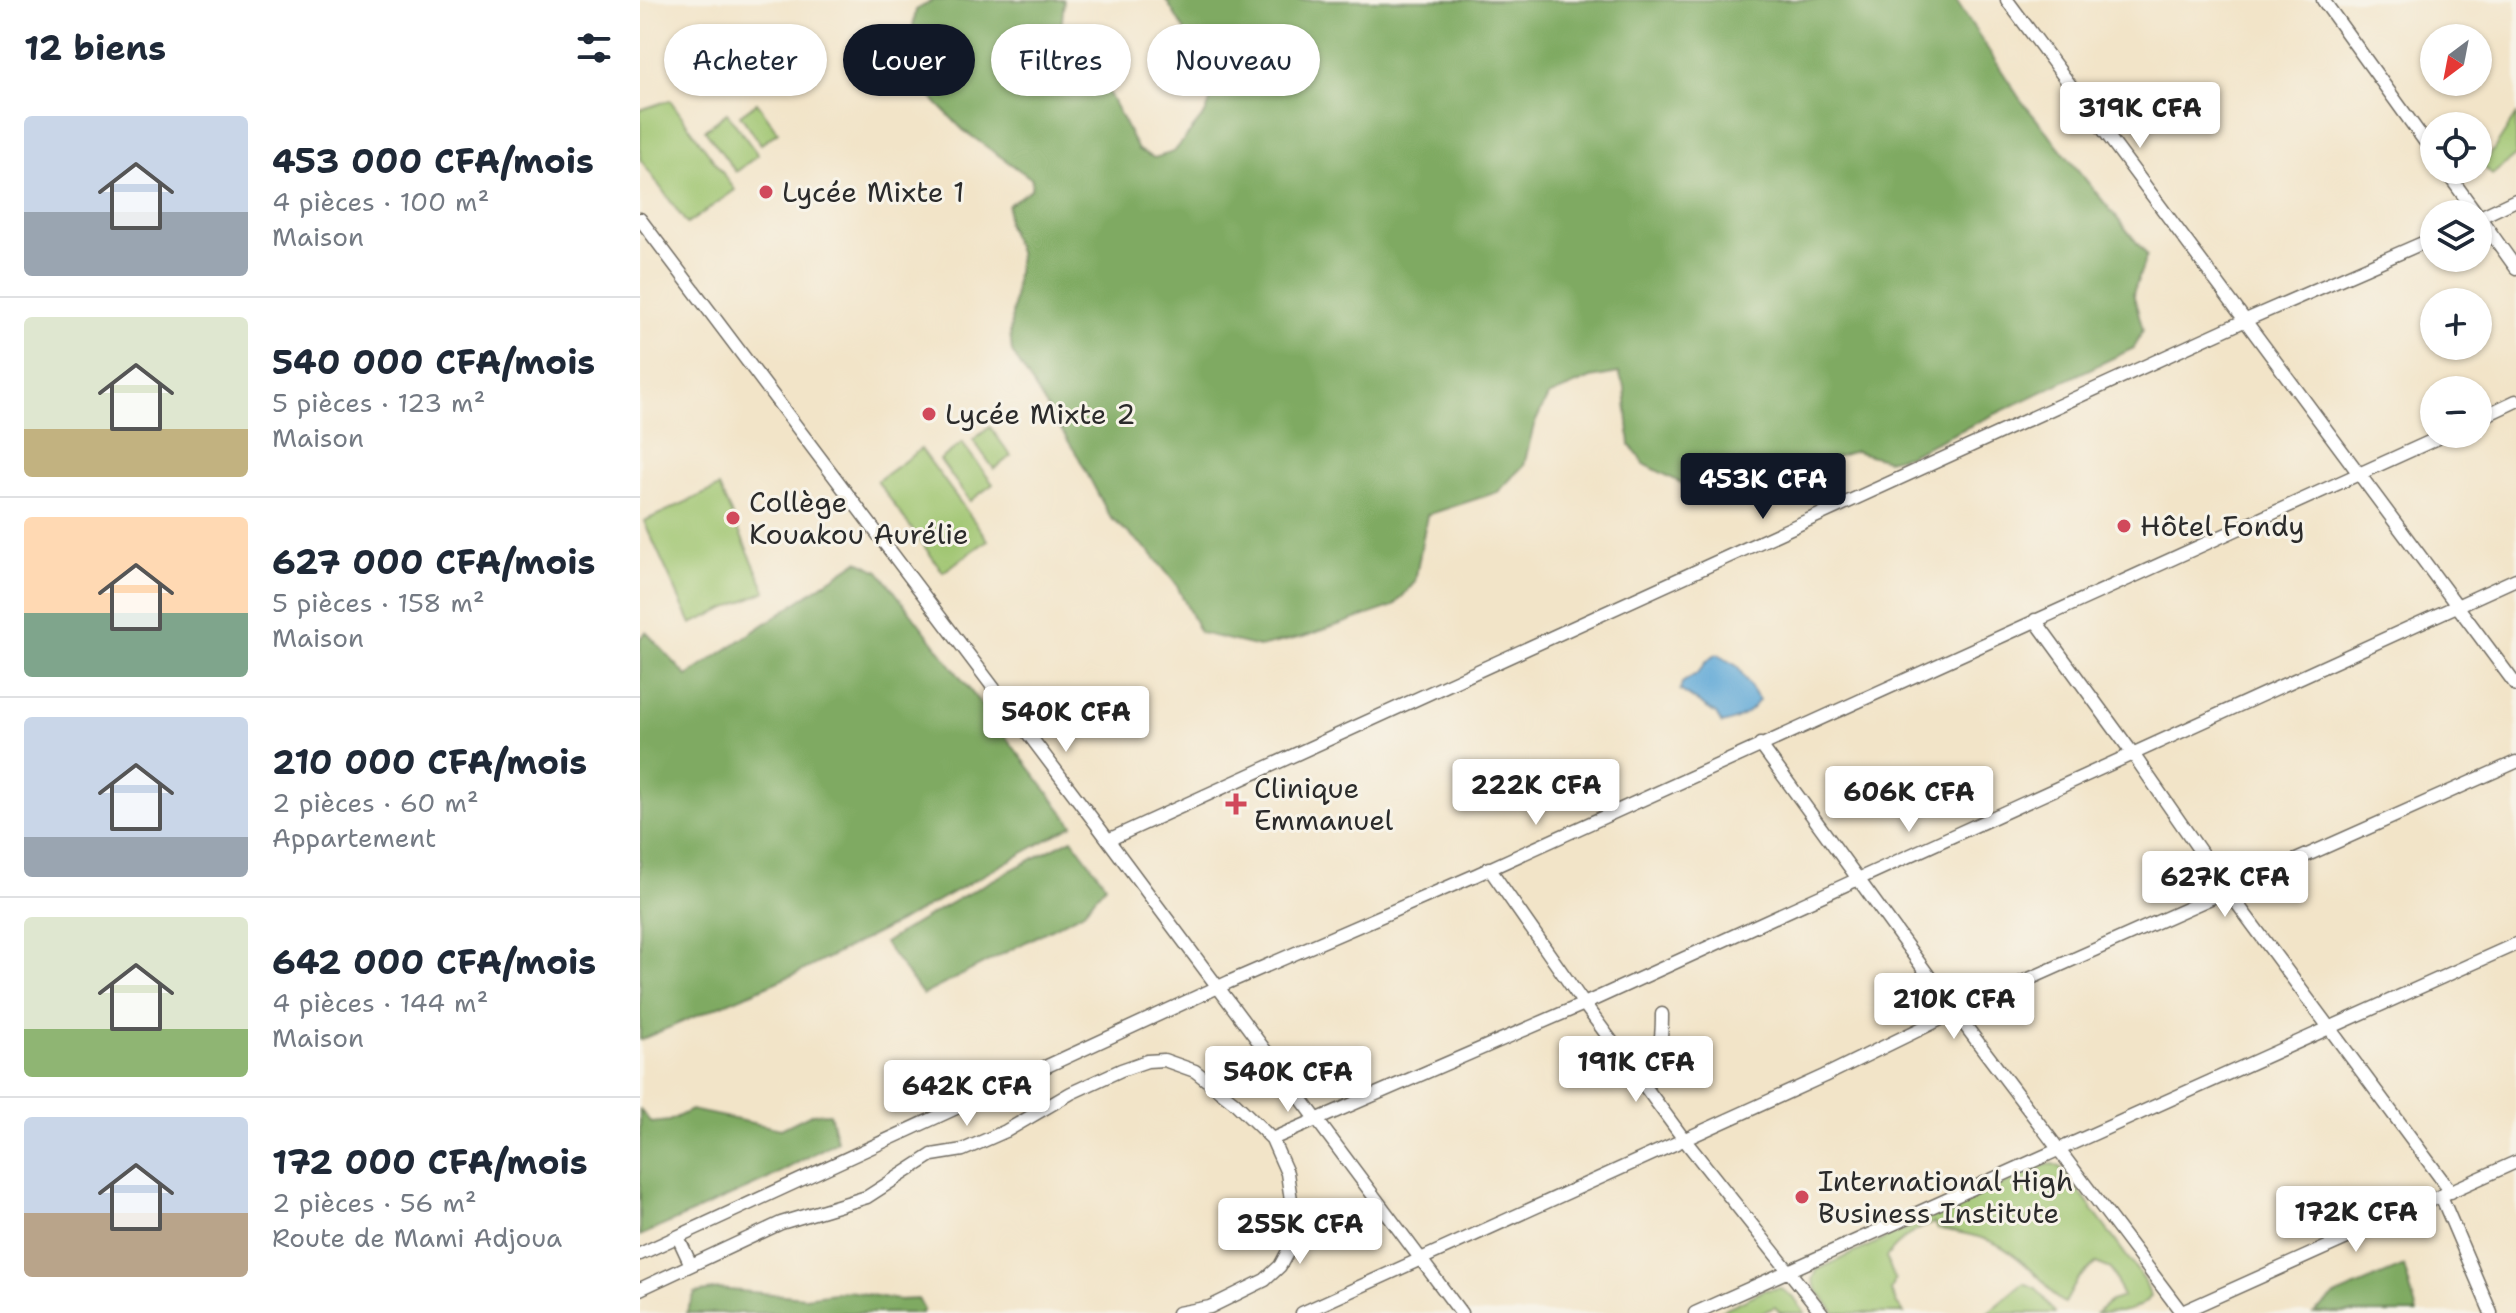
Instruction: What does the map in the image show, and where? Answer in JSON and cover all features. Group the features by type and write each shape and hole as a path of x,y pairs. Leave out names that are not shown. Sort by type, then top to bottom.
{"street":[{"path":"2007,0 2516,685"},
{"path":"2323,0 2420,135"},
{"path":"2492,210 2516,200"},
{"path":"640,219 1461,1313"},
{"path":"2492,235 2516,268"},
{"path":"1108,840 2246,320 2420,244"},
{"path":"2492,412 2516,401"},
{"path":"640,1254 1218,988 2420,447"},
{"path":"1272,1139 1584,1004 2516,579"},
{"path":"2035,620 2446,1194 2491,1313"},
{"path":"1760,744 1955,1012 2181,1313 2516,1162"},
{"path":"1302,1313 1824,1076 1955,1012 2516,762"},
{"path":"1489,868 1683,1138 1822,1313"},
{"path":"1695,1313 2516,944"},
{"path":"1638,1076 1656,1057 1662,1039 1662,1014"},
{"path":"640,1289 781,1223 867,1197 932,1155 963,1150 1006,1131 1071,1093 1147,1061 1164,1060 1195,1071 1234,1102 1272,1139 1287,1173 1295,1227 1280,1266 1265,1280 1210,1307 1178,1313"},
{"path":"678,1237 691,1265"}],"green space":[{"path":"934,0 1064,0 1062,24 991,24 991,96 1110,96 1138,150 1154,158 1174,152 1205,114 1212,96 1320,96 1320,24 1181,24 1166,0 1956,0 2020,99 2147,255 2133,293 2143,330 2134,348 1909,455 1887,460 1855,451 1769,478 1693,489 1644,464 1630,445 1625,389 1619,373 1591,378 1548,396 1534,425 1524,465 1498,492 1427,515 1415,582 1394,606 1303,637 1259,647 1200,633 1176,584 1150,552 1110,517 1079,458 1012,352 1010,332 1019,255 1007,222 1008,205 1031,189 1032,179 963,130 930,96 975,96 975,24 913,24 916,10"},
{"path":"670,100 735,190 687,224 640,159 640,110"},
{"path":"757,103 778,132 761,144 740,115"},
{"path":"727,113 758,155 736,172 705,130"},
{"path":"2516,115 2516,155 2492,175 2492,152"},
{"path":"990,427 1011,456 994,469 973,440"},
{"path":"962,443 993,484 970,501 940,460"},
{"path":"921,449 988,540 943,572 877,481"},
{"path":"719,487 766,591 691,624 644,521"},
{"path":"858,561 879,571 1073,825 903,920 802,971 640,1040 640,638 646,632 687,676"},
{"path":"1072,839 1106,885 1082,913 923,995 884,943 976,889"},
{"path":"640,1110 651,1123 669,1121 691,1110 781,1129 811,1114 830,1113 837,1141 766,1180 640,1236"},
{"path":"2054,1164 2062,1168 2144,1280 2150,1296 2140,1306 2126,1311 2096,1313 2111,1301 2123,1297 2111,1269 2096,1263 2078,1279 2065,1303 2061,1302 2030,1268 2007,1250 1971,1235 1938,1229 1934,1223 1907,1236 1886,1257 1895,1280 1891,1291 1904,1313 1835,1313 1816,1288 1813,1280 1817,1270 2045,1165"},
{"path":"2404,1266 2417,1313 2314,1313 2336,1295"},
{"path":"2024,1283 2036,1288 2055,1313 1987,1313"},
{"path":"1780,1288 1793,1297 1805,1313 1780,1313 1775,1307 1761,1313 1716,1313 1765,1290"},
{"path":"719,1289 805,1297 849,1291 898,1300 918,1299 924,1309 922,1313 686,1313 695,1293"}],"water":[{"path":"1716,654 1737,666 1759,700 1743,716 1722,724 1716,714 1680,690 1682,683 1699,672"}],"place":[{"name":"Lycée Mixte 1","path":"766,192"},
{"name":"Lycée Mixte 2","path":"929,414"},
{"name":"Collège Kouakou Aurélie","path":"733,518"},
{"name":"Hôtel Fondy","path":"2124,526"},
{"name":"Clinique Emmanuel","path":"1236,804"},
{"name":"International High Business Institute","path":"1802,1197"}]}
